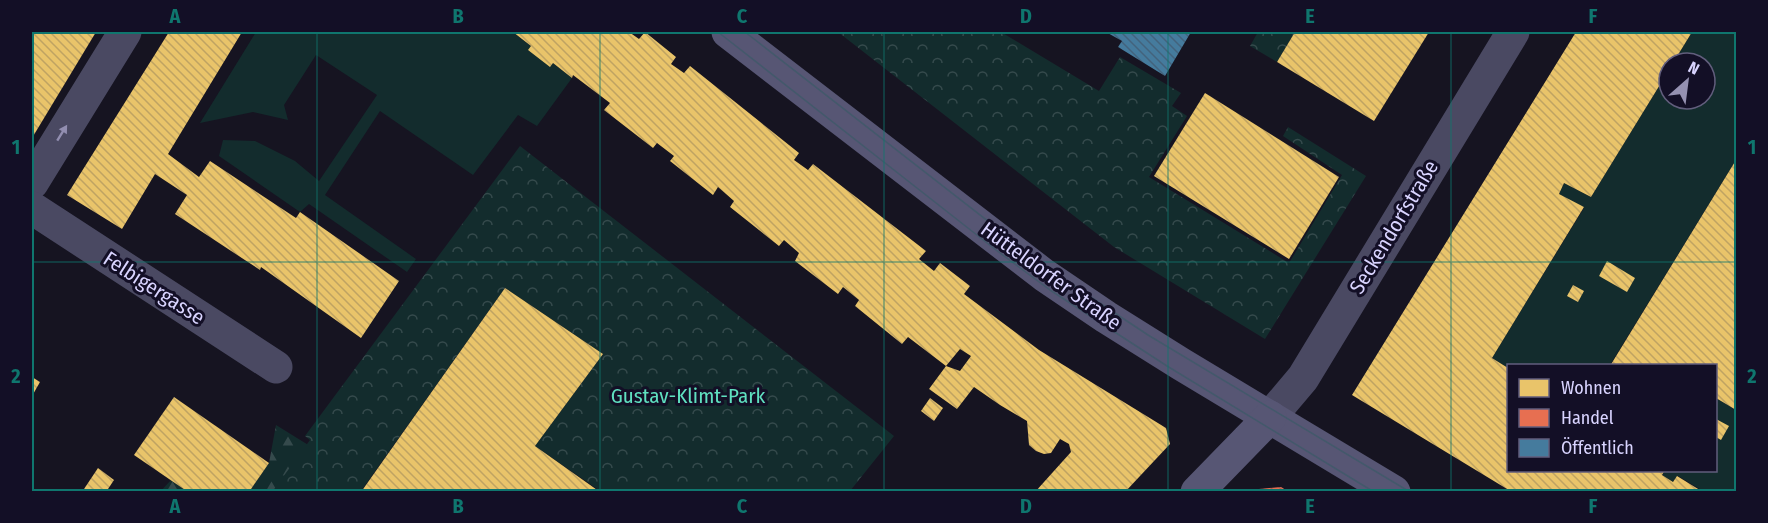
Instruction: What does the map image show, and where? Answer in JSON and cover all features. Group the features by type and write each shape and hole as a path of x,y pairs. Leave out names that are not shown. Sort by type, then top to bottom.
{"main road":[{"name":"Hütteldorfer Straße","path":"728,32 1044,275 1115,323 1394,492"},
{"path":"1197,492 1270,417"}],"street":[{"path":"32,183 125,32"},
{"name":"Seckendorfstraße","path":"1270,417 1303,378 1512,32"},
{"name":"Felbigergasse","path":"32,208 276,367"}],"green space":[{"path":"256,32 513,32 572,78 537,126 518,115 473,175 380,111 325,195 416,259 407,272 309,204 300,212 219,156 223,140 255,141 295,161 319,181 377,95 316,55 284,105 288,120 253,112 200,123"},
{"path":"838,32 1001,32 1099,91 1120,57 1181,93 1172,106 1187,116 1149,177 1289,263 1342,175 1283,136 1288,127 1366,176 1265,339 1114,247"},
{"path":"1258,32 1295,32 1277,62 1250,46"},
{"path":"1692,32 1736,32 1736,160 1611,364 1507,364 1507,367 1492,358 1584,208 1559,194 1564,183 1591,197 1657,90 1657,111 1717,111 1717,51 1680,51"},
{"name":"Gustav-Klimt-Park","path":"520,146 894,436 850,491 600,491 535,446 603,354 505,288 361,491 272,492 310,440 305,436"},
{"path":"1717,399 1736,410 1736,491 1703,491 1678,476 1673,482 1662,475 1664,472 1717,472"},
{"path":"276,425 326,456 310,491 249,492 269,463"},
{"path":"171,480 188,492 160,492"}],"building: Wohnen":[{"path":"32,32 96,32 32,138"},
{"path":"169,32 242,32 168,154 199,177 210,161 296,218 300,212 399,281 361,338 261,267 260,270 175,214 187,195 155,174 122,229 67,195"},
{"path":"513,32 629,32 639,39 645,32 676,57 671,64 684,73 690,66 799,153 794,160 808,170 813,164 926,251 919,259 934,271 940,263 970,286 964,294 1039,350 1166,428 1170,444 1125,492 1035,492 1071,452 1069,444 1060,439 1051,453 1044,454 1036,451 1029,445 1027,421 974,387 957,409 929,389 946,366 908,337 902,344 855,306 859,300 843,287 838,294 795,261 799,253 784,240 779,246 730,207 734,201 718,187 713,195 670,161 674,156 657,143 653,148 604,110 610,103 553,63 550,67 528,50 531,46","holes":["960,349 971,356 960,371 946,366"]},
{"path":"1295,32 1429,32 1374,121 1277,62"},
{"path":"1576,32 1692,32 1680,51 1657,51 1657,90 1591,197 1564,183 1559,194 1584,207 1492,358 1507,367 1507,472 1664,472 1662,475 1673,482 1677,476 1703,492 1512,492 1352,395"},
{"path":"1205,93 1339,177 1289,259 1154,176"},
{"path":"1736,160 1736,410 1717,399 1717,364 1611,364"},
{"path":"1607,261 1635,278 1627,292 1599,276"},
{"path":"1573,285 1584,291 1578,302 1567,296"},
{"path":"505,288 603,354 535,446 600,492 361,492"},
{"path":"32,377 40,382 32,396"},
{"path":"174,397 269,463 249,492 188,492 134,455"},
{"path":"930,398 943,408 934,421 921,411"},
{"path":"1717,420 1729,426 1721,440 1717,438"},
{"path":"98,468 114,480 106,492 82,492"}],"building: Handel":[{"path":"1281,487 1289,492 1257,492 1259,489"}],"building: Öffentlich":[{"path":"1106,32 1191,32 1165,76 1118,47 1122,41"}],"tram line":[{"path":"718,32 1050,290 1167,366 1374,492"},
{"path":"745,32 1056,274 1148,335 1410,492"}]}
